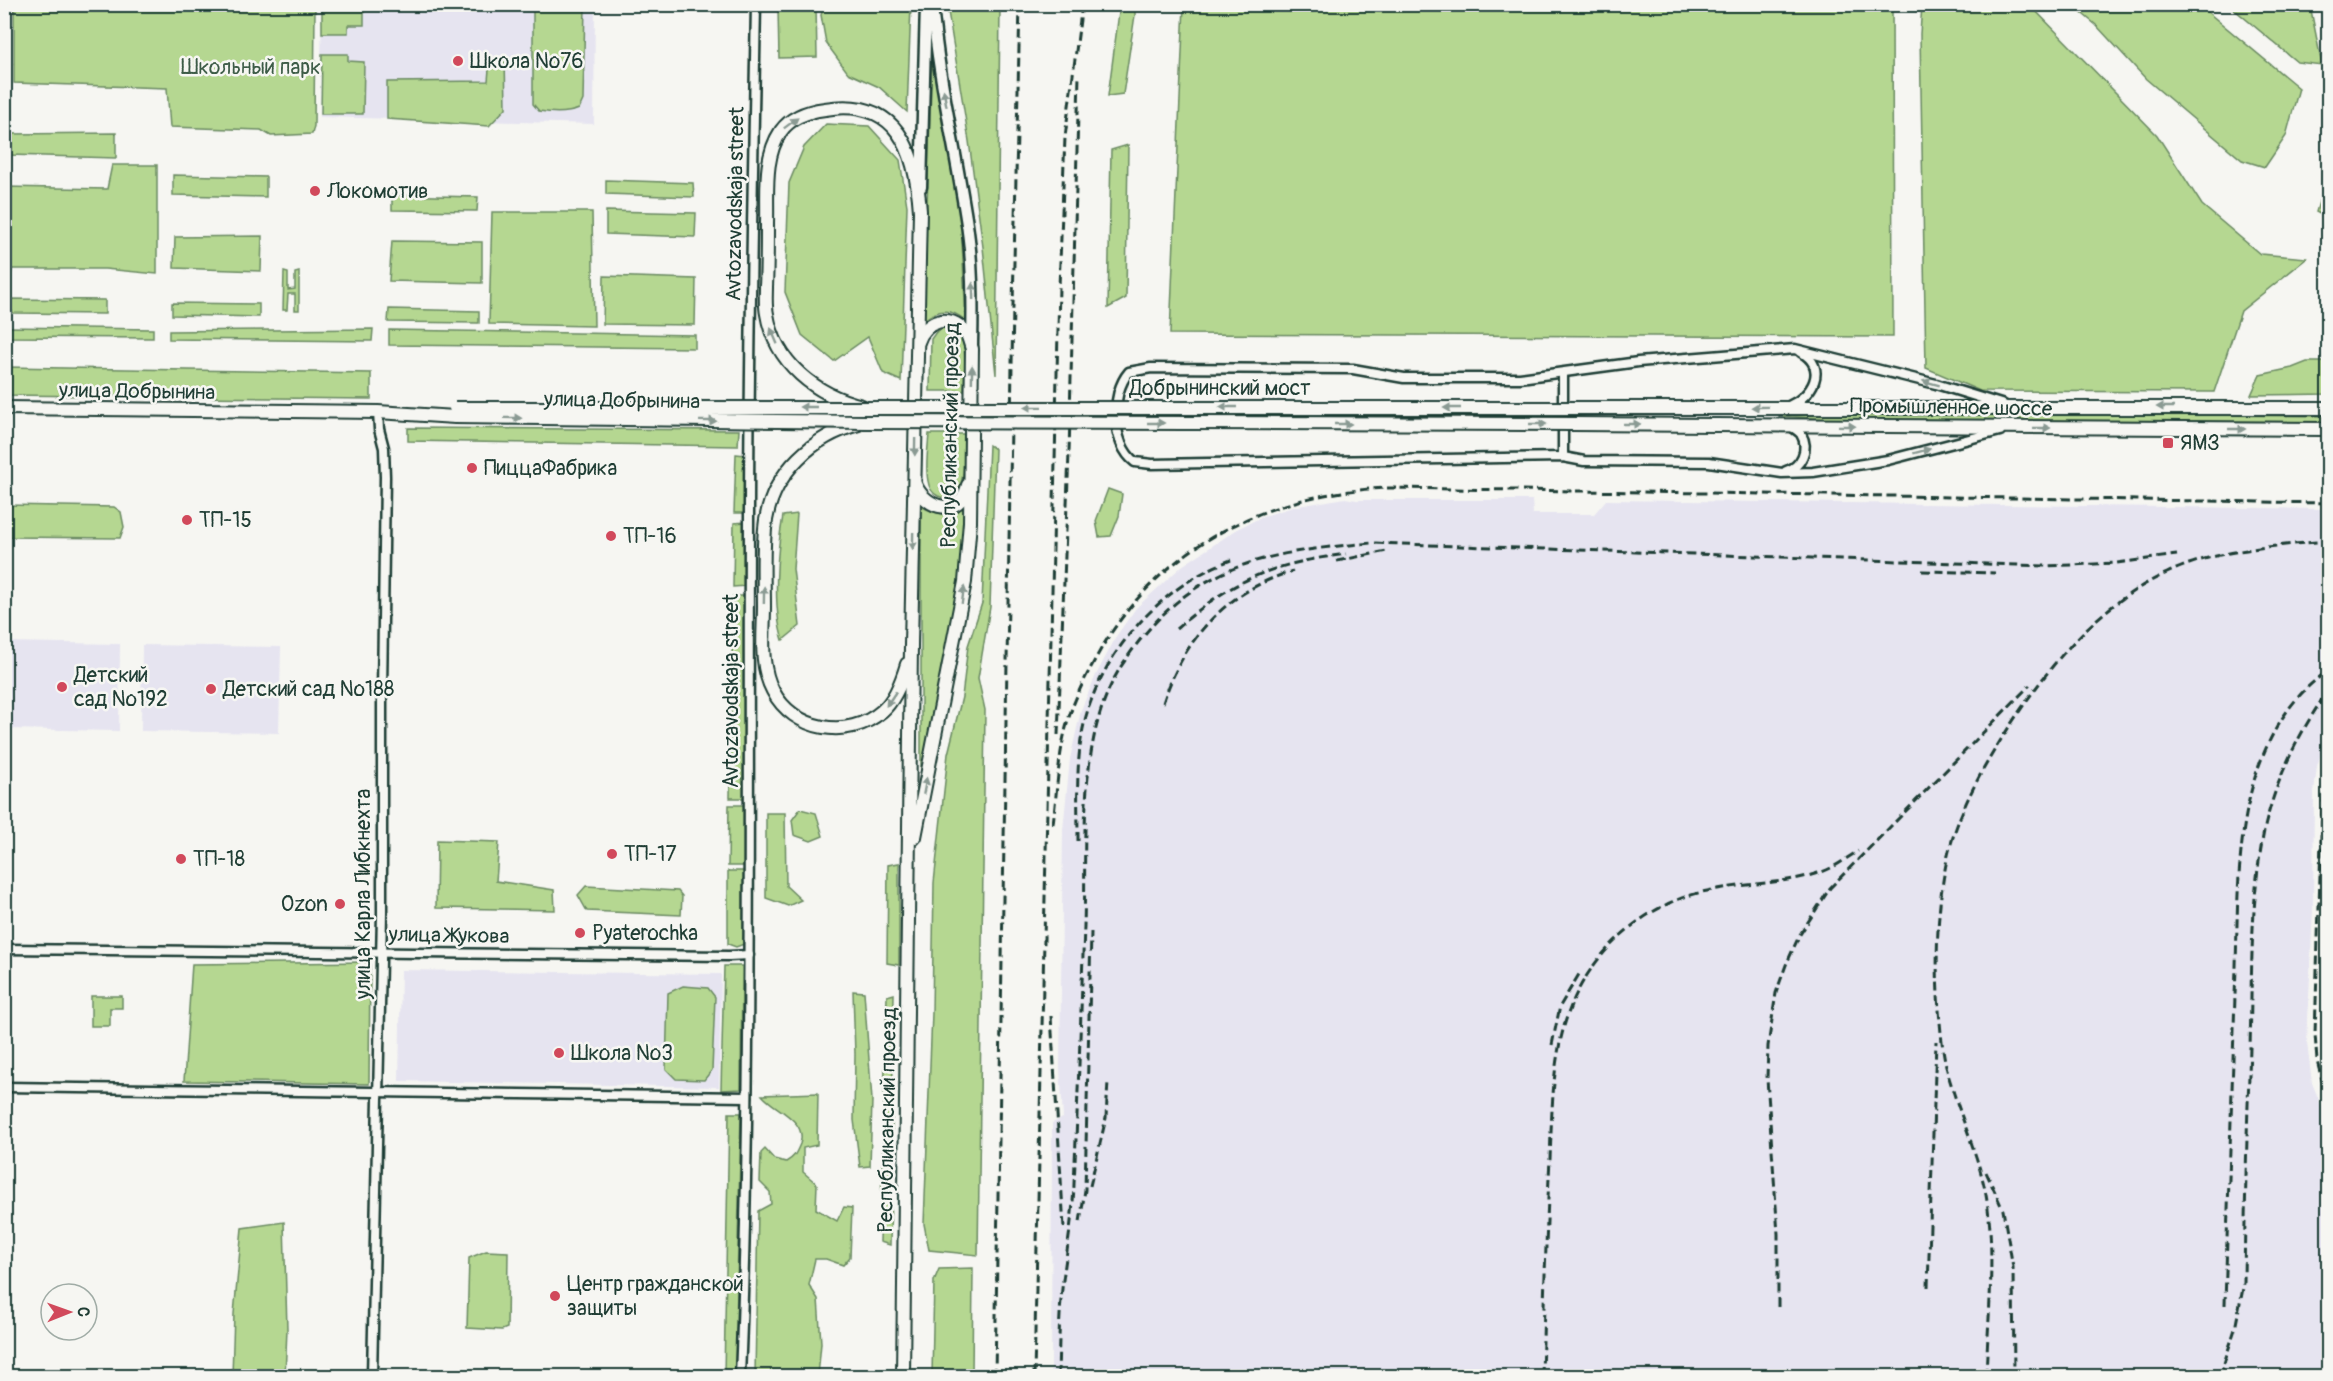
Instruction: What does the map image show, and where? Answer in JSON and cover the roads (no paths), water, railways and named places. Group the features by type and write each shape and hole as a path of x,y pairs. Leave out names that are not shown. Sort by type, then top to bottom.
{"main road":[{"path":"866,407 840,400 821,391 787,360 773,337 766,313 768,174 772,148 783,128 804,115 827,108 862,109 885,120 903,139 914,165 920,211"},
{"name":"Республиканский проезд","path":"903,1377 911,645 920,211"},
{"path":"917,346 921,332 929,324 949,321 967,333 972,349"},
{"name":"Республиканский проезд","path":"910,864 961,612 970,522 972,349"},
{"name":"Промышленное шоссе","path":"1574,408 2008,406 2328,408"},
{"name":"Добрынинский мост","path":"866,407 1574,408"},
{"name":"улица Добрынина","path":"455,413 866,407"},
{"name":"улица Добрынина","path":"4,408 455,413 867,422"},
{"path":"867,422 844,428 816,443 798,457 784,475 773,495 766,519 764,545 763,654 767,679 784,707 797,718 812,725 831,729 850,727 866,722 882,711 892,699 902,680 911,645"},
{"name":"Добрынинский мост","path":"867,422 1573,424"},
{"name":"Промышленное шоссе","path":"1573,424 2328,429"},
{"path":"914,483 919,493 928,502 949,507 960,501 966,491 970,474"}],"street":[{"name":"Avtozavodskaja street","path":"740,1377 749,955 748,518 756,4"},
{"name":"Республиканский проезд","path":"920,211 926,4"},
{"name":"Республиканский проезд","path":"932,4 936,46 969,239 973,287 972,349"},
{"path":"1787,407 1802,400 1812,389 1815,380 1811,361 1805,354 1795,350"},
{"path":"2008,406 1936,384 1795,350 1638,362 1563,374 1520,378 1404,378 1353,369 1151,368 1129,372 1118,388 1117,428 1122,448 1128,457 1142,464 1563,458 1584,461 1709,462 1782,473 1813,472 1888,460 2009,428"},
{"path":"1563,374 1563,458"},
{"name":"улица Карла Либкнехта","path":"372,1377 373,1254 379,1092 385,477 384,447 379,429 378,412"},
{"path":"1782,473 1794,469 1802,459 1804,446 1801,433 1788,425"},
{"name":"улица Жукова","path":"4,949 749,955"},
{"path":"4,1087 747,1097"}],"railway":[{"path":"995,1376 1020,4"},
{"path":"1034,1376 1059,287 1065,137 1082,4"},
{"path":"1058,735 1069,453 1079,75"},
{"path":"1053,824 1062,748 1070,714 1096,658 1126,612 1156,580 1188,553 1224,530 1263,513 1304,500 1347,491 1391,488 2328,503"},
{"path":"1986,1376 1990,1286 1989,1217 1979,1167 1946,1066 1938,991 1937,950 1942,889 1949,851 1960,818 1991,756 2041,681 2077,638 2119,601 2167,573 2206,559 2246,550 2328,541"},
{"path":"1058,1376 1059,1328 1073,1196 1084,926 1085,823 1091,753 1098,719 1110,688 1126,659 1151,627 1177,602 1204,583 1233,569 1264,559 1298,552 1372,543 2046,566 2117,563 2177,555"},
{"path":"1337,561 1387,551"},
{"path":"1176,629 1216,598 1254,576 1296,563 1346,554"},
{"path":"1078,841 1079,752 1088,711 1099,683 1114,656 1132,631 1154,608 1204,572 1231,560"},
{"path":"1163,703 1183,658 1211,620 1247,591 1293,571"},
{"path":"1922,571 1995,573"},
{"path":"2225,1305 2241,848 2249,800 2267,745 2287,711 2299,696 2328,671"},
{"path":"1778,1307 1778,1234 1767,1079 1768,1046 1776,993 1786,965 1799,936 1830,888 2030,685"},
{"path":"2220,1376 2235,1329 2244,1283 2252,939 2259,858 2269,812 2281,776 2307,723 2328,691"},
{"path":"2328,767 2322,811 2315,1034 2317,1061 2328,1103"},
{"path":"1542,1376 1551,1122 1556,1065 1569,1011 1586,977 1597,961 1624,933 1655,910 1672,902 1708,891 1800,878 1834,866 1858,851"},
{"path":"1080,1222 1085,1190 1091,932"},
{"path":"1552,1045 1560,1006 1581,971"},
{"path":"1051,1016 1064,1228"},
{"path":"1928,1287 1936,1041"},
{"path":"1090,1186 1106,1118 1108,1081"},
{"path":"1986,1172 2003,1210 2013,1267 2014,1376"}],"place":[{"name":"Школа №76","path":"458,61"},
{"name":"Локомотив","path":"315,191"},
{"name":"ЯМЗ","path":"2168,443"},
{"name":"ПиццаФабрика","path":"472,468"},
{"name":"ТП-15","path":"187,520"},
{"name":"ТП-16","path":"611,536"},
{"name":"Детский сад №192","path":"62,687"},
{"name":"Детский сад №188","path":"211,689"},
{"name":"ТП-17","path":"612,854"},
{"name":"ТП-18","path":"181,859"},
{"name":"Ozon","path":"340,904"},
{"name":"Pyaterochka","path":"580,933"},
{"name":"Школа №3","path":"559,1053"},
{"name":"Центр гражданской защиты","path":"555,1296"}],"park label":[{"name":"Школьный парк","path":"251,67"}]}
